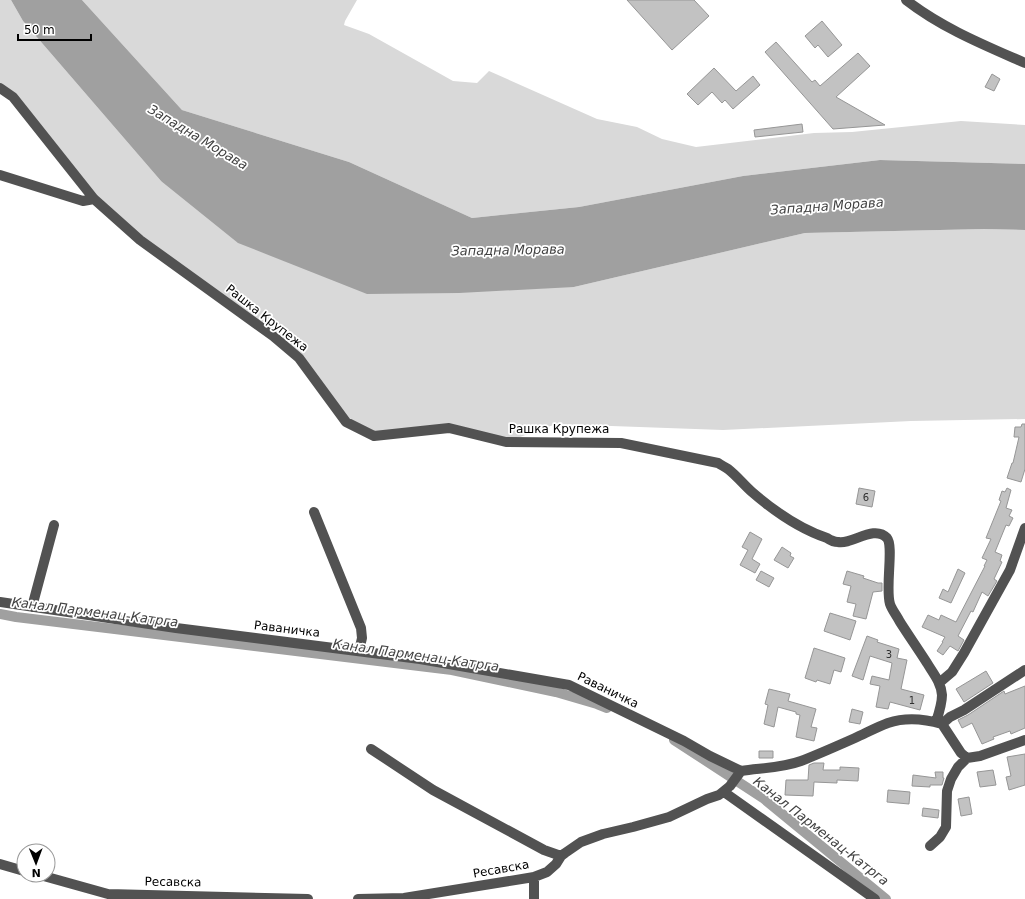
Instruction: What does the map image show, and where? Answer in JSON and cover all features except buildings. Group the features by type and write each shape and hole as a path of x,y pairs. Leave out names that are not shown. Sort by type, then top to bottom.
{"street":[{"path":"906,0 918,10 953,30 1025,63"},
{"name":"Рашка Крупежа","path":"0,88 13,97 94,199 140,240 273,336 299,358 346,422 374,436 449,428 506,442 620,442 718,463 772,508 817,535 838,542 846,542 867,535 883,535 888,539 890,544 888,595 891,607 939,682 942,696 939,723"},
{"path":"0,174 83,201 94,199"},
{"path":"314,512 361,628 362,638 359,651"},
{"path":"32,607 54,525"},
{"path":"939,682 952,672 964,653 1010,570 1025,528"},
{"name":"Раваничка","path":"0,602 176,628 420,659 569,685 684,741 739,774"},
{"path":"939,723 964,710 1025,670"},
{"path":"875,899 727,789 739,774 801,761 889,723 914,719 930,720 939,723 961,753 967,758"},
{"path":"930,846 940,837 946,827 947,791 951,778 958,767 967,758 980,756 1025,740"},
{"path":"371,749 440,793 544,850 561,856"},
{"name":"Ресавска","path":"358,899 404,898 534,877 547,872 556,864 561,856 581,842 603,834 669,817 719,795 727,789"},
{"path":"0,864 16,869"},
{"path":"534,877 534,899"},
{"name":"Ресавска","path":"56,880 108,896 308,899"}],"shaded area":[{"path":"0,0 11,0 23,21 161,181 574,287 805,233 984,229 1025,230 1025,419 911,421 723,430 556,424 506,442 449,428 374,436 346,422 299,358 94,199 0,88"},
{"path":"82,0 357,0 344,25 369,34 453,81 477,83 489,71 597,119 637,127 662,139 696,147 814,133 852,132 961,121 1025,125 1025,164 880,160 743,176 579,207 472,218 349,162 182,110"}],"water":[{"name":"Западна Морава","path":"11,0 82,0 182,110 349,162 472,218 579,207 743,176 880,160 1025,164 1025,230 984,229 805,233 574,287 459,293 367,294 238,243 161,181 23,21"}],"waterway":[{"name":"Канал Парменац-Катрга","path":"0,614 452,670 556,692 607,708"},
{"name":"Канал Парменац-Катрга","path":"674,740 763,798 886,899"}]}
